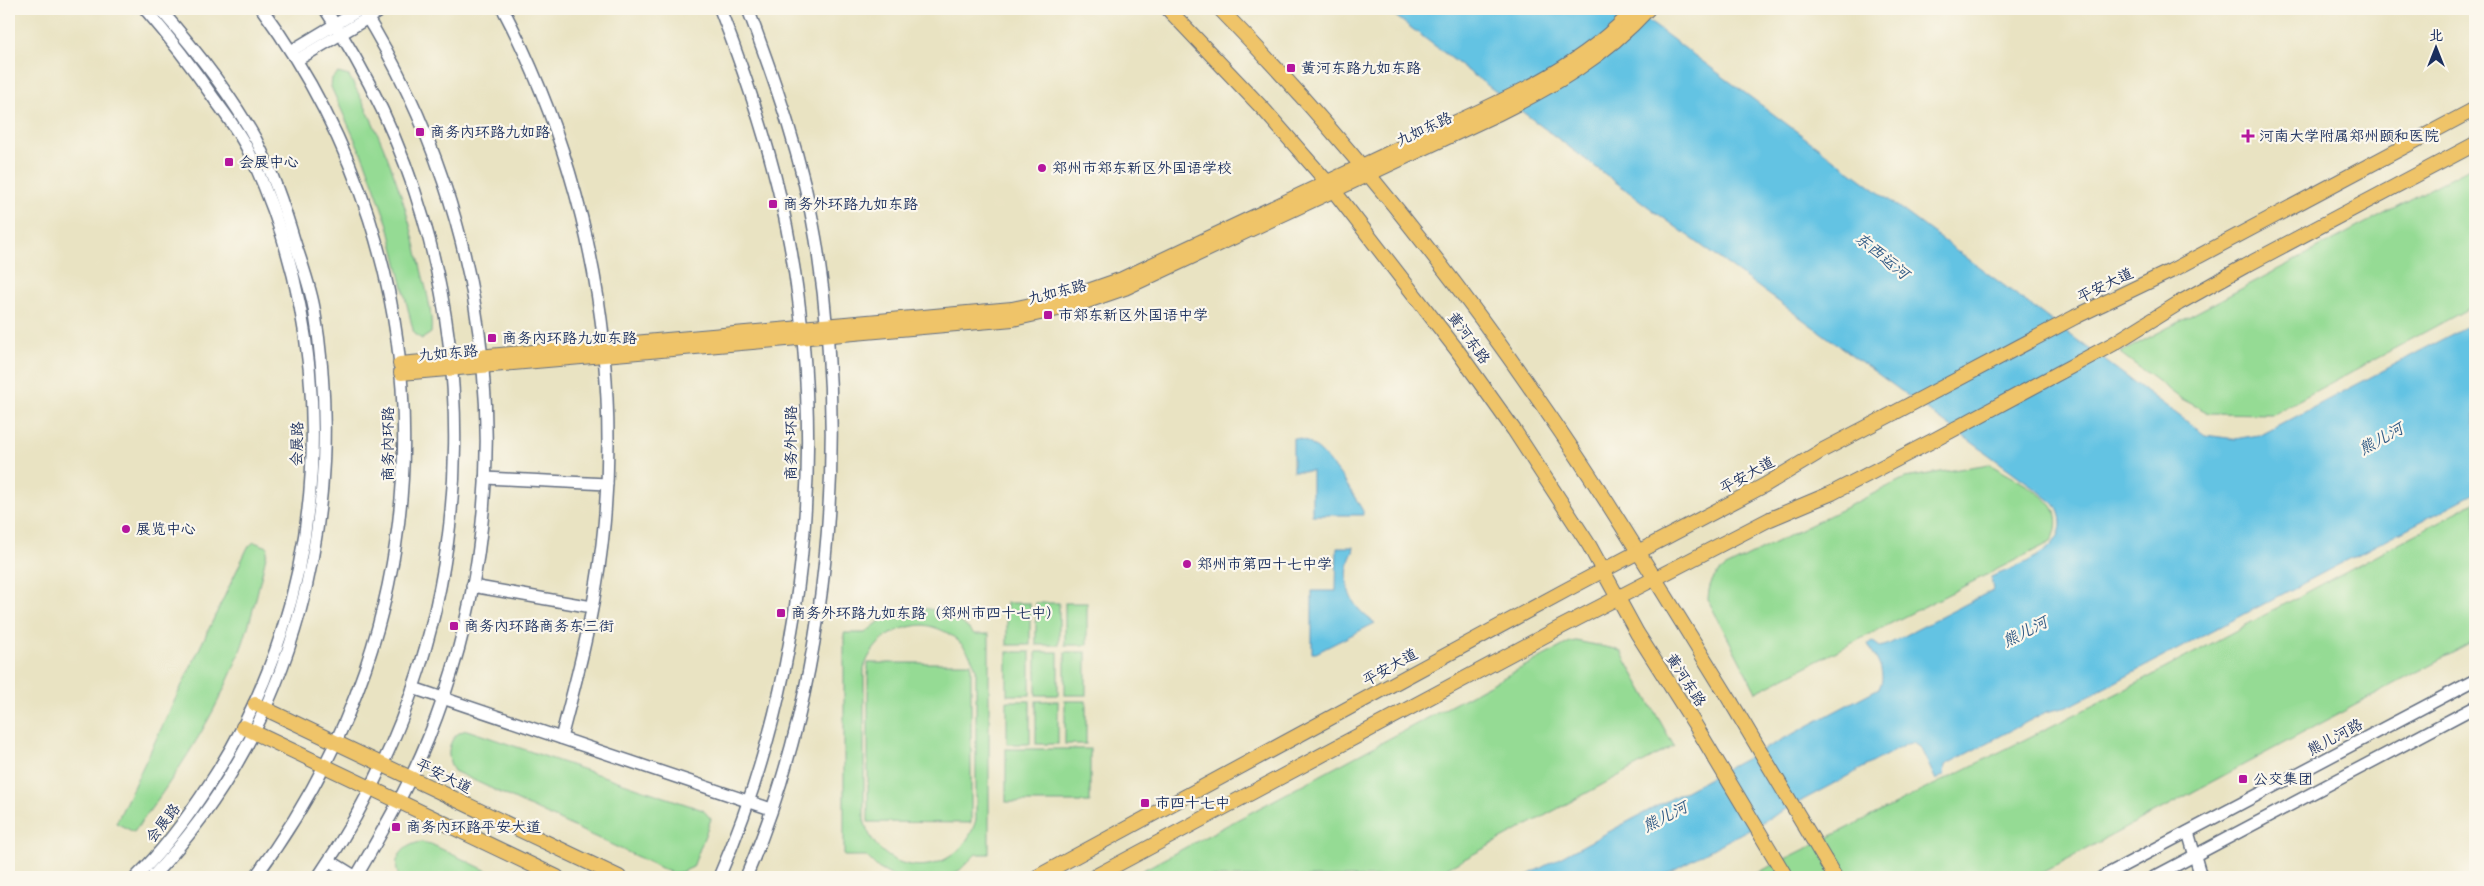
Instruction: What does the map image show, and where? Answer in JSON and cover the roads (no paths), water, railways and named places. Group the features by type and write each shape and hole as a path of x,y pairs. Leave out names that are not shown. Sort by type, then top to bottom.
{"main road":[{"name":"黄河东路","path":"1168,9 1265,111 1330,186 1468,364 1545,476 1603,570 1637,633 1694,723 1786,877"},
{"name":"黄河东路","path":"1220,9 1293,86 1365,169 1488,328 1566,440 1638,552 1731,702 1834,877"},
{"name":"九如东路","path":"1490,112 1568,65 1619,27 1635,9"},
{"name":"九如东路","path":"400,369 826,330 1012,309 1073,296 1122,279 1330,186 1574,73 1625,34 1648,9"},
{"name":"平安大道","path":"1037,877 1894,413 2077,316 2171,270 2475,109"},
{"path":"1094,877 1654,579 1770,519 1832,493 1934,440 2113,344 2179,302 2237,270 2475,144"},
{"name":"平安大道","path":"260,706 618,877"},
{"path":"248,729 557,877"}],"street":[{"name":"会展路","path":"145,9 189,62 246,147 275,216 302,308 312,409 312,452 307,530 300,566 260,706"},
{"name":"会展路","path":"152,877 199,820 228,777 248,729 298,622 312,568 318,532 324,452 321,363 313,306 286,213 256,142 198,55 160,9"},
{"name":"商务内环路","path":"255,877 286,833 325,766 352,707 373,645 393,560 402,499 403,468 400,369 387,281 367,208 336,131 294,55 262,9"},
{"path":"318,877 372,789 400,726 413,688 436,606 453,504 455,430 452,364 438,271 416,191 382,109 325,9"},
{"path":"294,55 364,12 383,9"},
{"path":"503,9 531,69 568,168 593,270 604,350 607,390 607,484 604,528 592,607 561,738"},
{"name":"商务外环路","path":"720,9 751,91 774,171 792,252 802,332 807,433 801,566 782,680 748,801 720,877"},
{"path":"746,877 771,809 805,685 824,569 831,452 826,330 815,238 799,164 775,83 748,9"},
{"path":"330,860 356,877 399,802 429,737 462,631 472,586 484,507 486,478 485,386 468,265 445,181 410,96 364,12"},
{"path":"486,478 607,484"},
{"path":"472,586 592,607"},
{"name":"熊儿河路","path":"2102,877 2475,680"},
{"path":"413,688 771,809"},
{"path":"2154,877 2475,707"},
{"name":"会展路","path":"136,877 186,819 248,729"},
{"path":"2188,832 2202,877"}],"water":[{"path":"1386,9 1632,9 2205,435 2235,439 2263,434 2475,322 2475,493 2068,707 2046,712 1945,765 1944,775 1936,780 1920,747 1914,743 1907,744 1660,877 1524,877 1879,688 1882,677 1881,671 1868,644 1872,641 1880,647 1887,645 1993,590 1991,577 2029,561 2052,545 2059,534 2061,522 2056,506 2040,492 1654,211"},
{"path":"1293,438 1304,440 1314,446 1334,466 1351,490 1363,511 1363,515 1312,515 1312,471 1293,471"},
{"path":"1337,547 1354,547 1347,572 1349,590 1360,611 1375,623 1316,653 1312,653 1312,591 1336,591"}],"place":[{"name":"黄河东路九如东路","path":"1291,68"},
{"name":"商务内环路九如路","path":"420,132"},
{"name":"河南大学附属郑州颐和医院","path":"2248,136"},
{"name":"会展中心","path":"229,162"},
{"name":"郑州市郑东新区外国语学校","path":"1042,168"},
{"name":"商务外环路九如东路","path":"773,204"},
{"name":"市郑东新区外国语中学","path":"1048,315"},
{"name":"商务内环路九如东路","path":"492,338"},
{"name":"展览中心","path":"126,529"},
{"name":"郑州市第四十七中学","path":"1187,564"},
{"name":"商务外环路九如东路（郑州市四十七中）","path":"781,613"},
{"name":"商务内环路商务东三街","path":"454,626"},
{"name":"公交集团","path":"2243,779"},
{"name":"市四十七中","path":"1145,803"},
{"name":"商务内环路平安大道","path":"396,827"}],"water label":[{"name":"东西运河","path":"1882,256"},
{"name":"熊儿河","path":"2381,439"},
{"name":"熊儿河","path":"2025,632"},
{"name":"熊儿河","path":"1665,817"}]}
